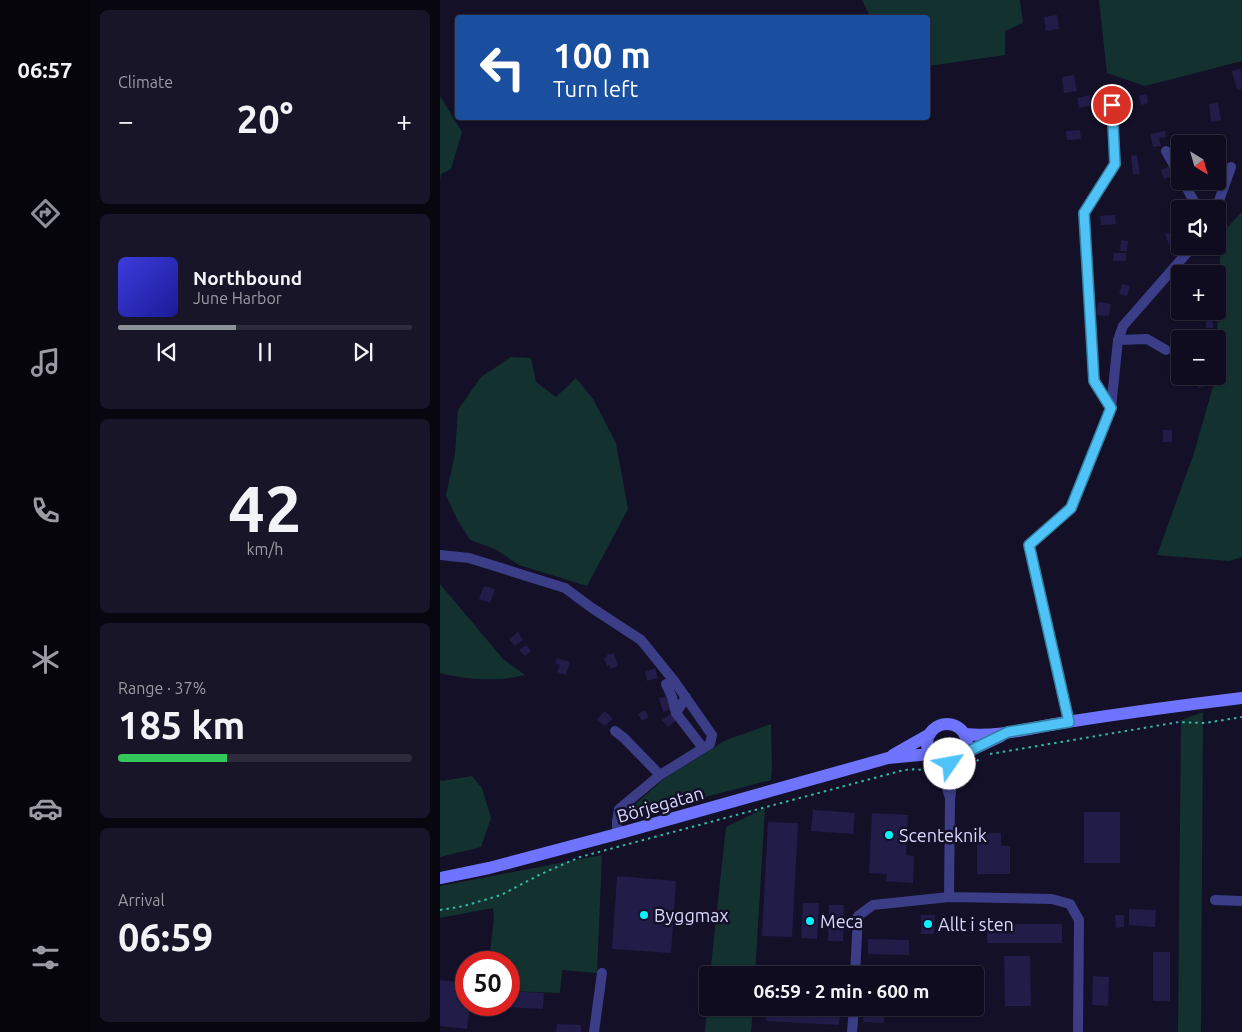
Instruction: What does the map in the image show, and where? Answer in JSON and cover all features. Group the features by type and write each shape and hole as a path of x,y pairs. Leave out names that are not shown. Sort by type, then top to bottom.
{"main road":[{"path":"965,734 1008,732 1242,698"},
{"path":"948,724 960,729 965,734 967,744 961,759 944,764 934,758 928,740 930,734 935,729 948,724"},
{"path":"965,753 1008,732"},
{"name":"Börjegatan","path":"440,878 489,868 617,834 888,758 930,734"},
{"name":"Börjegatan","path":"888,758 934,758"}],"street":[{"path":"1111,408 1094,381 1084,213 1115,164 1112,105"},
{"path":"1166,151 1171,160"},
{"path":"1219,200 1231,167"},
{"path":"1069,722 1029,545 1071,508 1111,408 1118,340 1123,326 1185,255"},
{"path":"1118,340 1148,339 1166,350"},
{"path":"440,555 469,558 565,588 641,640 686,697 712,735 710,744 660,775 619,809 616,821 617,834"},
{"path":"666,684 676,713 703,748"},
{"path":"676,713 686,697"},
{"path":"615,730 660,775"},
{"path":"934,758 950,799"},
{"path":"949,896 950,799 955,762"},
{"path":"855,966 858,916 873,905 949,896 1052,899 1070,904 1079,920 1078,1032"},
{"path":"1215,900 1242,901"},
{"path":"594,1032 602,973"},
{"path":"852,1032 853,1016"}],"path":[{"path":"985,756 1179,722 1205,723 1242,717"},
{"path":"959,780 968,768 980,758"},
{"path":"440,910 464,906 500,895 580,857 894,772 918,769 930,773 934,777"}],"green space":[{"path":"862,0 1020,0 1023,23 1005,31 1005,55 930,66 930,15 869,15"},
{"path":"1099,0 1242,0 1242,61 1145,86 1107,73"},
{"path":"440,96 462,132 451,169 441,174 440,181"},
{"path":"1242,212 1242,557 1229,561 1157,555 1194,453 1213,385 1226,385 1226,330 1217,330 1218,320 1226,320 1226,265 1220,265 1220,255 1226,255 1226,229"},
{"path":"511,357 531,358 536,382 556,397 576,378 593,399 616,443 628,509 587,586 519,565 495,549 470,540 457,519 446,495 455,454 458,410 481,377"},
{"path":"440,584 503,659 525,675 504,679 482,679 440,673"},
{"path":"1203,712 1201,1032 1178,1032 1181,720"},
{"path":"771,724 771,780 632,816 631,808 664,779 726,740"},
{"path":"472,776 482,788 491,818 481,847 440,857 440,780"},
{"path":"765,808 756,966 711,966 726,827"},
{"path":"602,855 597,973 562,970 560,993 520,991 520,951 490,951 494,917 493,908 440,918 440,886"},
{"path":"706,1016 752,1016 751,1032 705,1032"}],"building":[{"path":"1057,15 1059,29 1046,31 1044,17"},
{"path":"1241,69 1242,89 1237,90 1232,71"},
{"path":"1074,75 1077,91 1064,93 1062,77"},
{"path":"1147,94 1148,103 1141,105 1139,96"},
{"path":"1090,95 1092,105 1079,108 1077,98"},
{"path":"1218,103 1221,120 1211,122 1209,104"},
{"path":"1080,130 1081,139 1067,140 1066,131"},
{"path":"1165,131 1166,137 1159,138 1161,146 1153,147 1150,134"},
{"path":"1137,155 1140,174 1133,174 1131,156"},
{"path":"1170,166 1171,177 1164,179 1161,170"},
{"path":"1115,215 1116,224 1101,225 1100,216"},
{"path":"1171,232 1171,244 1169,245 1165,234"},
{"path":"1121,240 1128,241 1127,251 1120,251"},
{"path":"1114,253 1126,253 1126,261 1113,261"},
{"path":"1122,284 1130,286 1127,296 1119,294"},
{"path":"1098,302 1111,304 1109,316 1096,315"},
{"path":"1206,320 1213,320 1213,328 1206,328"},
{"path":"1197,385 1209,385 1198,388"},
{"path":"1163,430 1172,430 1172,442 1163,442"},
{"path":"484,586 495,589 490,603 479,599"},
{"path":"518,632 523,640 515,646 509,639"},
{"path":"526,645 531,651 525,656 519,650"},
{"path":"614,653 618,666 610,669 604,658"},
{"path":"557,658 570,662 566,675 557,672 560,665 555,663"},
{"path":"655,668 658,678 647,681 645,672"},
{"path":"669,696 673,709 663,712 659,698"},
{"path":"645,710 649,717 642,721 638,714"},
{"path":"605,711 613,719 604,726 597,719"},
{"path":"671,713 677,720 668,727 662,720"},
{"path":"813,810 855,813 853,834 811,831"},
{"path":"1084,812 1120,812 1120,863 1084,863"},
{"name":"Scenteknik","path":"872,813 908,815 906,855 914,856 913,883 886,881 887,874 869,873"},
{"path":"768,822 798,823 792,937 762,936"},
{"path":"977,833 1001,833 1001,846 1010,846 1010,874 977,874"},
{"name":"Byggmax","path":"617,876 676,881 671,953 612,949"},
{"name":"Meca","path":"803,903 819,903 817,939 801,938"},
{"path":"829,905 844,905 843,941 828,941"},
{"path":"1129,909 1156,910 1155,927 1129,925"},
{"name":"Allt i sten","path":"921,915 935,915 934,934 921,934"},
{"path":"1115,915 1124,915 1124,927 1116,928"},
{"path":"987,924 1062,924 1062,943 987,943"},
{"path":"868,939 909,940 909,955 868,954"},
{"path":"1153,952 1170,952 1170,1001 1153,1001"},
{"path":"1004,956 1030,956 1031,1006 1005,1006"},
{"path":"1093,976 1109,977 1108,1006 1092,1005"},
{"path":"440,980 455,982 455,1016 469,1016 467,1029 440,1026"},
{"path":"520,992 544,993 543,1009 520,1008"},
{"path":"766,1016 840,1016 839,1025 766,1021"},
{"path":"863,1016 884,1016 884,1023 863,1022"},
{"path":"557,1024 581,1025 581,1032 556,1032"}],"place":[{"name":"Scenteknik","path":"889,835"},
{"name":"Byggmax","path":"644,915"},
{"name":"Meca","path":"810,921"},
{"name":"Allt i sten","path":"928,924"}],"route":[{"path":"950,764 961,759 965,753 1008,732 1069,722 1029,545 1071,508 1111,408 1094,381 1084,213 1115,164 1112,105"}]}
